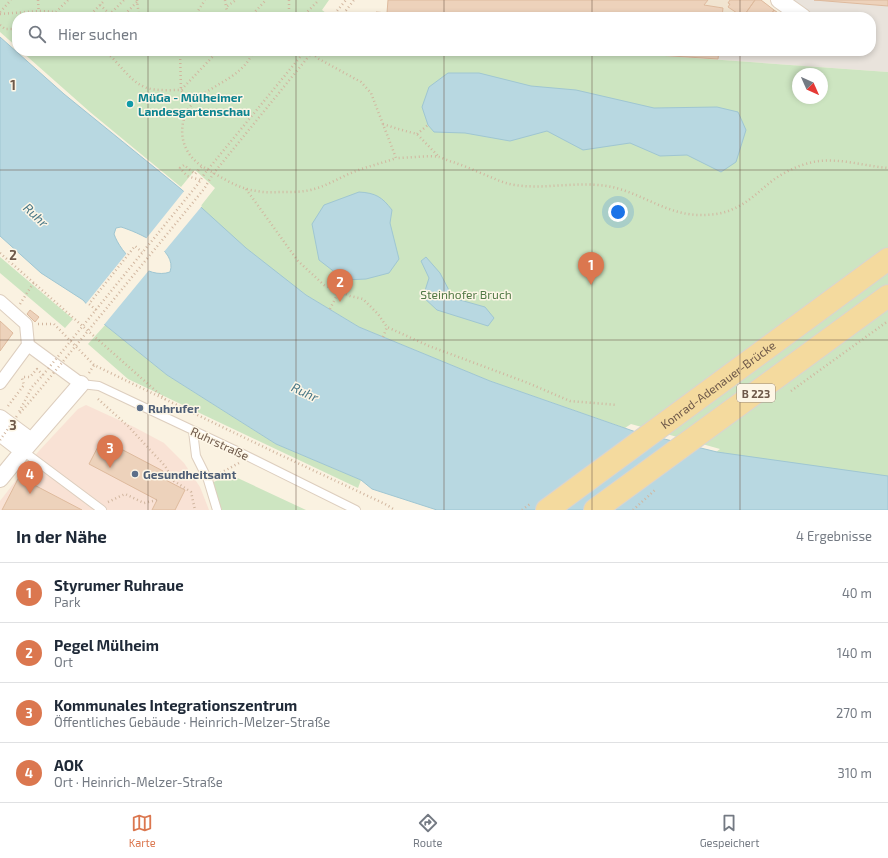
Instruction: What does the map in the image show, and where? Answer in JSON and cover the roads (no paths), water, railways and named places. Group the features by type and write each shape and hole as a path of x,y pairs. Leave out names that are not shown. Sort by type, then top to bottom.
{"main road":[{"name":"Konrad-Adenauer-Brücke","path":"547,510 888,259"},
{"name":"B 223","path":"595,510 888,296"}],"street":[{"path":"780,0 796,12"},
{"path":"0,301 26,324 28,345 0,383"},
{"path":"0,479 82,384 28,345"},
{"path":"0,418 27,446"},
{"path":"0,434 27,446"}],"lane":[{"name":"Ruhrstraße","path":"82,384 98,386 237,451 356,510"},
{"path":"194,431 196,456 208,480 217,510"},
{"path":"27,446 99,508"}],"water":[{"name":"Ruhr","path":"0,37 12,48 12,56 21,56 64,94 181,189 246,248 306,295 359,327 490,381 636,432 717,452 888,476 888,510 437,510 372,489 361,480 276,444 167,375 105,325 83,300 41,273 0,236","holes":["121,227 146,237 162,249 168,256 171,264 170,272 153,272 136,264 122,250 114,234 116,228"]},
{"path":"448,73 479,73 531,86 576,90 654,108 717,107 738,112 746,130 736,162 721,172 687,155 660,156 630,143 583,150 547,131 510,141 465,133 434,132 428,125 422,107 429,87"},
{"path":"359,192 370,193 378,196 392,210 390,223 399,259 389,273 366,279 345,280 319,260 312,224 324,205"},
{"path":"426,257 440,273 453,298 485,307 494,318 488,326 437,310 423,297 429,278 421,261"}],"place":[{"name":"MüGa - Mülheimer Landesgartenschau","path":"130,104"},
{"name":"Styrumer Ruhraue","path":"591,285"},
{"name":"Pegel Mülheim","path":"340,302"},
{"name":"Ruhrufer","path":"140,408"},
{"name":"Kommunales Integrationszentrum","path":"110,468"},
{"name":"Gesundheitsamt","path":"135,474"},
{"name":"AOK","path":"30,494"}],"park label":[{"name":"Steinhofer Bruch","path":"466,294"}]}
